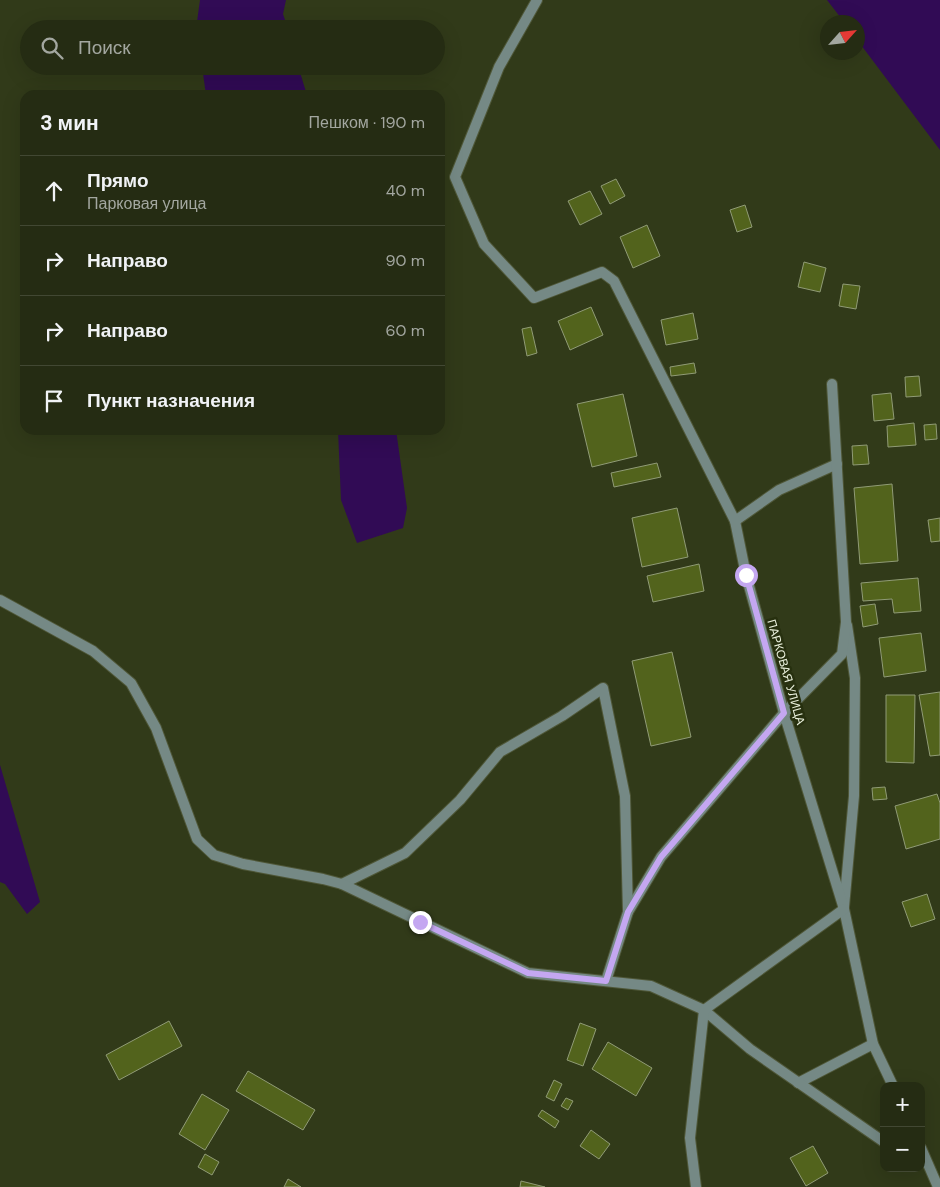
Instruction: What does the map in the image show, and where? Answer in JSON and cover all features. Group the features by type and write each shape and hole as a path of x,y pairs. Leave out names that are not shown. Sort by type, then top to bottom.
{"street":[{"name":"ПАРКОВАЯ УЛИЦА","path":"537,0 499,67 455,177 484,244 534,298 602,272 614,281 735,521 746,575 784,713 844,909 874,1044 890,1082"},
{"path":"696,1187 690,1138 704,1010 844,909 854,796 855,678 846,622 832,384"},
{"path":"735,521 779,490 837,464"},
{"path":"0,600 93,650 131,683 156,728 197,839 214,855 242,864 342,884 528,973 651,986 704,1010 750,1049 880,1139"},
{"path":"606,981 628,912 661,857 784,713 842,654 846,622"},
{"path":"342,884 405,853 460,800 500,752 562,716 603,688 625,796 628,912"},
{"path":"798,1083 874,1044"},
{"path":"925,1157 938,1187"},
{"path":"925,1169 933,1174"}],"shaded area":[{"path":"200,0 286,0 283,14 285,20 197,20"},
{"path":"827,0 940,0 940,150 865,50 865,15 839,15"},
{"path":"203,75 301,75 305,90 205,90"},
{"path":"338,435 397,435 407,508 403,528 357,543 341,500"},
{"path":"0,765 40,902 27,914 5,884 0,882"}],"building":[{"path":"616,179 625,196 610,204 601,186"},
{"path":"590,191 602,214 580,225 568,201"},
{"path":"745,205 752,227 737,232 730,210"},
{"path":"647,225 660,256 633,268 620,237"},
{"path":"804,262 826,268 820,292 798,287"},
{"path":"843,284 860,286 856,309 839,306"},
{"path":"591,307 603,335 570,350 558,321"},
{"path":"693,313 698,339 666,345 661,320"},
{"path":"531,327 537,353 527,356 522,329"},
{"path":"694,363 696,373 671,376 670,367"},
{"path":"919,376 921,396 906,397 905,377"},
{"path":"891,393 894,419 874,421 872,395"},
{"path":"623,394 637,456 592,467 577,404"},
{"path":"914,423 916,445 888,447 887,426"},
{"path":"936,424 937,439 925,440 924,425"},
{"path":"867,445 869,464 853,465 852,446"},
{"path":"657,463 661,477 614,487 611,473"},
{"path":"892,484 898,561 860,564 854,488"},
{"path":"677,508 688,557 642,567 632,518"},
{"path":"940,518 940,541 931,542 928,520"},
{"path":"699,564 704,591 653,602 647,576"},
{"path":"918,578 921,611 894,613 892,599 863,601 861,583"},
{"path":"875,604 878,624 863,627 860,606"},
{"path":"921,633 926,671 884,677 879,638"},
{"path":"672,652 691,737 651,746 632,661"},
{"path":"940,692 940,755 930,756 919,695"},
{"path":"886,695 915,695 914,763 886,762"},
{"path":"885,787 887,799 873,800 872,788"},
{"path":"937,794 940,803 940,839 906,849 895,806"},
{"path":"927,894 935,919 911,927 902,902"},
{"path":"169,1021 182,1046 119,1080 106,1055"},
{"path":"580,1023 596,1029 583,1066 567,1060"},
{"path":"608,1042 652,1068 636,1096 592,1069"},
{"path":"248,1071 315,1110 303,1130 236,1091"},
{"path":"554,1080 562,1084 554,1101 546,1097"},
{"path":"202,1094 229,1110 205,1150 179,1134"},
{"path":"566,1098 573,1101 568,1110 561,1106"},
{"path":"542,1110 559,1121 555,1128 538,1116"},
{"path":"591,1130 610,1144 599,1159 580,1146"},
{"path":"813,1146 828,1173 806,1186 790,1158"},
{"path":"205,1154 219,1162 212,1175 198,1167"},
{"path":"288,1179 301,1187 284,1187"},
{"path":"521,1181 545,1187 520,1187"}],"route":[{"path":"420,922 528,973 606,981 628,912 661,857 784,713 746,575"}]}
